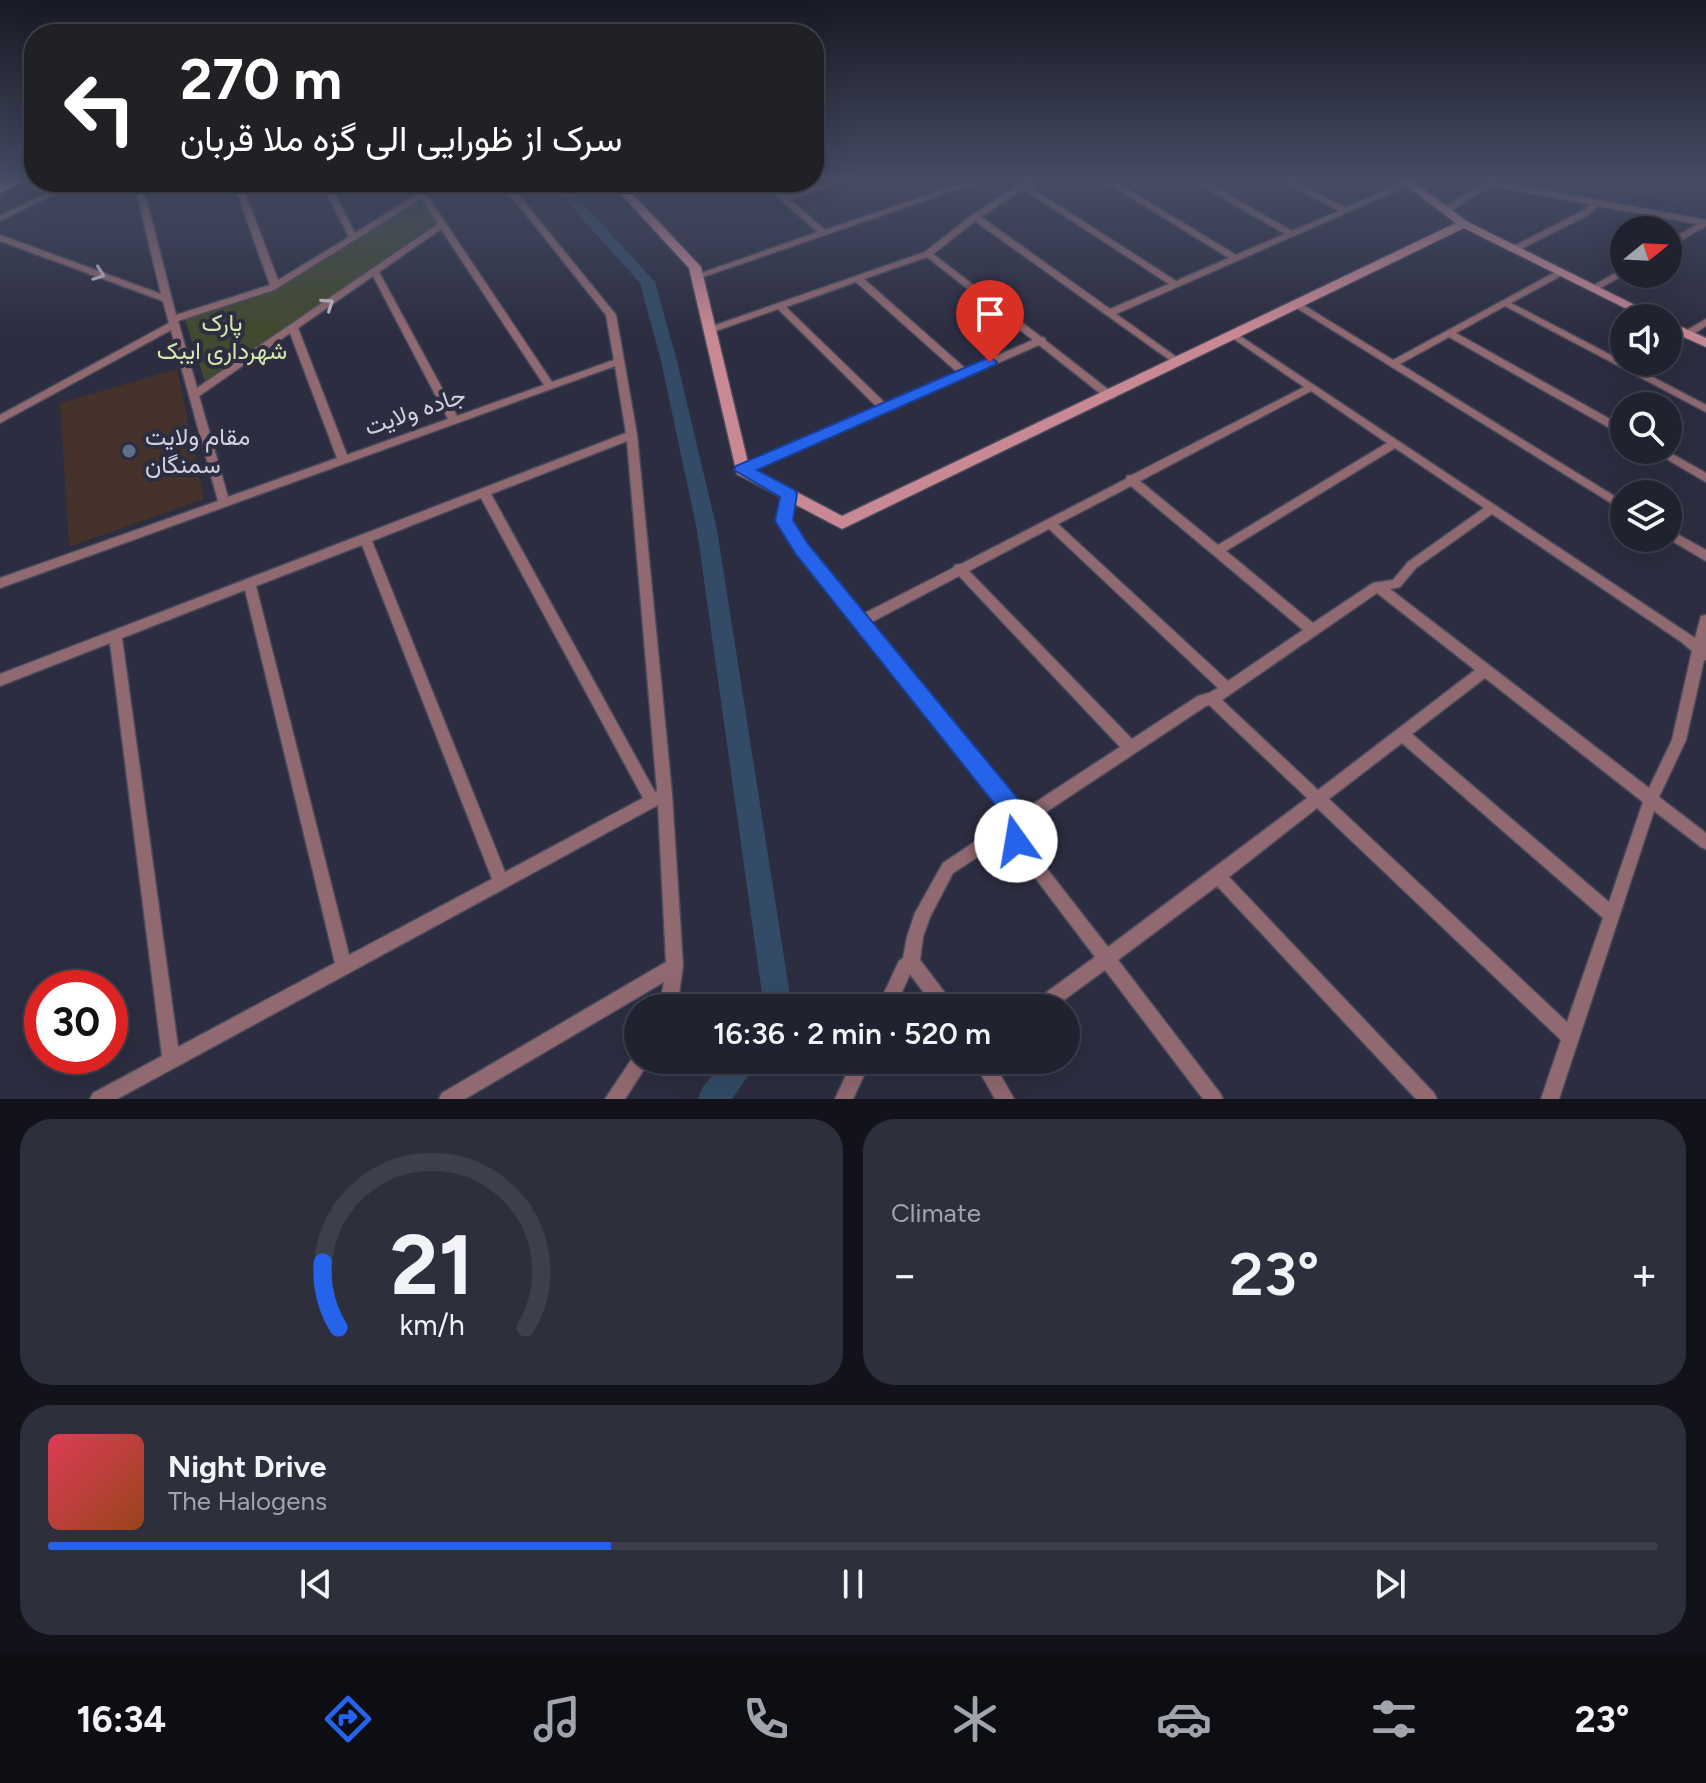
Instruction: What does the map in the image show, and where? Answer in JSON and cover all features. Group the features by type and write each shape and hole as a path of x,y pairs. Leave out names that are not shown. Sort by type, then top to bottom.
{"street":[{"path":"150,229 224,502"},
{"path":"254,229 275,285"},
{"path":"349,229 353,237"},
{"path":"0,419 173,322 275,285 366,229"},
{"path":"194,395 436,229"},
{"path":"445,229 550,386"},
{"path":"542,229 611,315 620,361 632,435 658,798 675,966 670,994"},
{"path":"660,229 695,267 742,470"},
{"path":"820,229 824,233"},
{"path":"697,276 835,229"},
{"path":"710,330 928,254 959,229"},
{"path":"992,229 1178,363"},
{"path":"1090,229 1175,284"},
{"path":"1188,229 1235,258"},
{"path":"1284,229 1292,234"},
{"path":"1109,313 1303,229"},
{"path":"742,470 842,523 1453,229"},
{"path":"1475,229 1627,304"},
{"path":"1515,249 1553,229"},
{"path":"0,238 167,299"},
{"path":"928,254 1110,396"},
{"path":"375,272 454,420"},
{"path":"1392,364 1561,272"},
{"path":"857,278 964,373"},
{"path":"1594,288 1610,279"},
{"path":"1505,303 1706,409"},
{"path":"779,305 884,408"},
{"path":"1297,305 1610,498"},
{"path":"1687,334 1706,322"},
{"path":"293,328 343,459"},
{"path":"1682,332 1706,343"},
{"path":"1449,333 1610,424"},
{"path":"1234,335 1702,651"},
{"path":"742,470 1042,340"},
{"name":"جاده ولایت","path":"0,583 620,361"},
{"path":"862,621 1311,387"},
{"path":"0,680 632,435"},
{"path":"1217,551 1395,443"},
{"path":"1681,464 1706,478"},
{"path":"1131,479 1312,630"},
{"path":"484,492 658,798"},
{"path":"789,494 784,521 802,548 1011,807 1016,841 1214,1099"},
{"path":"935,994 911,962 911,948 933,891 948,868 1203,700 1212,699 1377,586 1396,584 1412,565 1492,508"},
{"path":"1050,523 1227,688"},
{"path":"365,538 501,882"},
{"path":"1682,541 1706,556"},
{"path":"959,568 1130,747"},
{"path":"249,583 344,967"},
{"path":"1377,586 1706,842"},
{"path":"1550,1099 1651,799 1679,740 1702,651 1706,620"},
{"path":"115,635 171,1060"},
{"path":"1057,994 1218,876 1485,670"},
{"path":"1212,699 1570,1037"},
{"path":"1402,734 1612,915"},
{"path":"99,1099 658,798"},
{"path":"1218,876 1428,1099"},
{"path":"892,994 905,967 911,962"},
{"path":"448,1099 675,966"},
{"path":"614,1099 631,1074"},
{"path":"844,1099 856,1074"},
{"path":"990,1074 1005,1099"}],"shaded area":[{"name":"مقام ولایت سمنگان","path":"177,369 204,499 69,547 60,403"}],"green space":[{"name":"پارک شهرداری ایبک","path":"370,229 431,229 205,382 185,319 271,290"}],"waterway":[{"path":"599,229 647,282 669,361 707,530 776,994"},
{"path":"713,1099 733,1074"}],"place":[{"name":"مقام ولایت سمنگان","path":"129,451"}],"route":[{"path":"990,362 742,470 789,494 784,521 802,548 1011,807 1016,841"}]}
